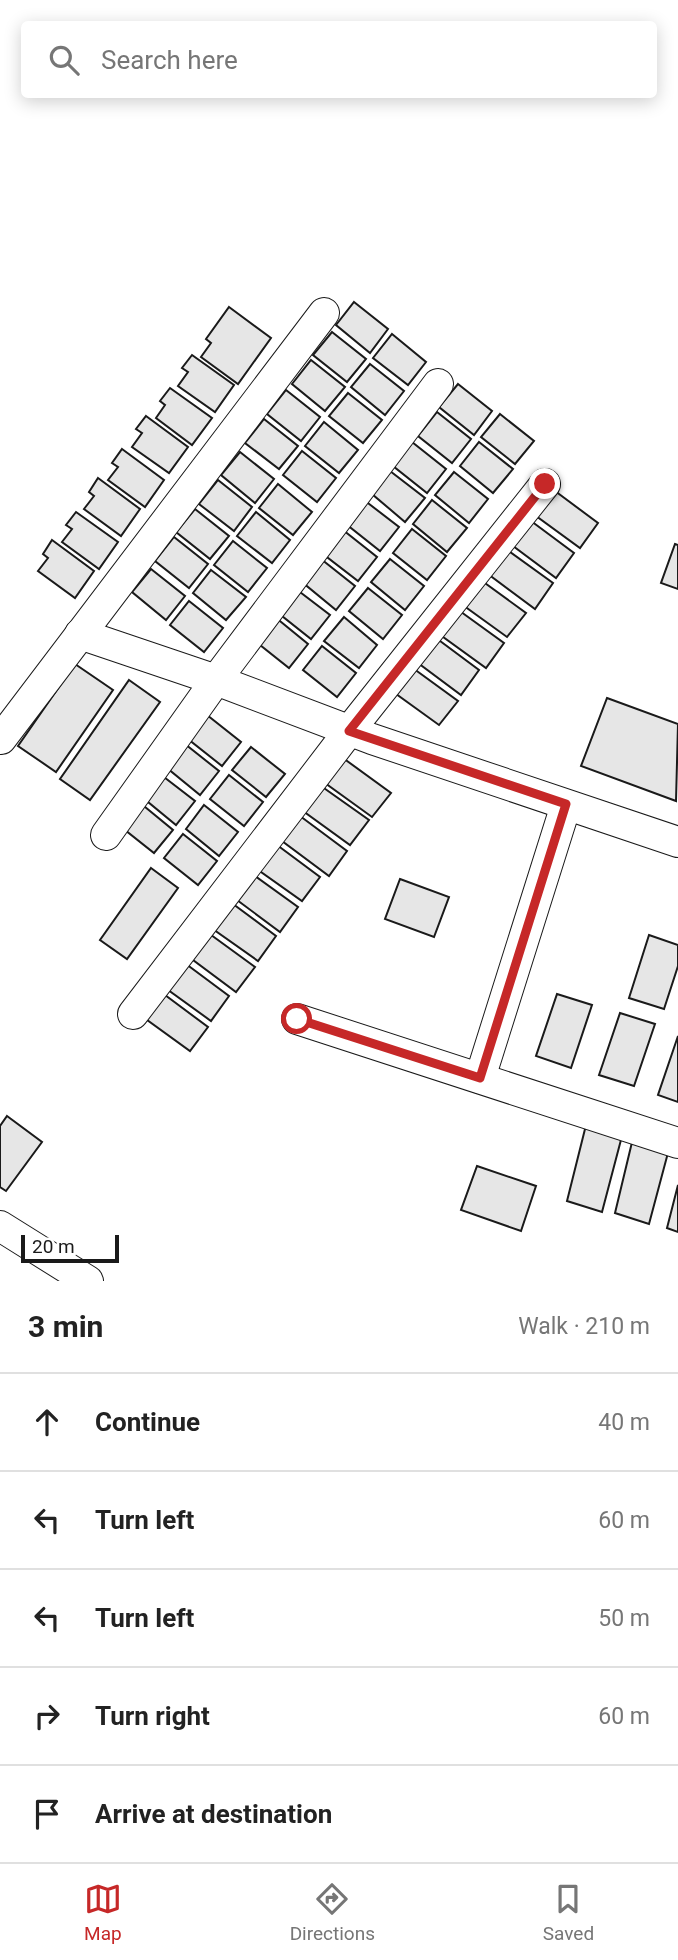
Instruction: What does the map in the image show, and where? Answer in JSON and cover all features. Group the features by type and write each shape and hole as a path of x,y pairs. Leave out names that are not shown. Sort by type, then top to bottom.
{"street":[{"path":"1,739 324,313"},
{"path":"106,835 216,680 438,384"},
{"path":"133,1014 349,731 545,484"},
{"path":"80,634 216,680 349,731 678,842"},
{"path":"480,1078 566,804"},
{"path":"297,1019 678,1143"},
{"path":"0,1226 88,1281"}],"building":[{"path":"354,302 388,329 370,353 336,325"},
{"path":"229,307 271,338 238,384 201,357 211,343 206,339"},
{"path":"332,332 366,359 347,382 313,355"},
{"path":"392,334 426,362 408,385 373,358"},
{"path":"192,355 234,385 215,412 178,386 188,372 182,368"},
{"path":"311,360 345,387 325,411 292,384"},
{"path":"370,364 404,391 385,415 351,387"},
{"path":"458,384 492,411 474,435 439,407"},
{"path":"170,388 212,418 192,445 156,418 165,405 160,401"},
{"path":"286,390 320,417 301,441 267,414"},
{"path":"348,393 382,420 363,443 329,416"},
{"path":"437,412 471,439 452,463 418,436"},
{"path":"500,414 534,441 515,464 481,437"},
{"path":"146,416 188,447 169,473 132,447 142,433 136,429"},
{"path":"264,419 298,446 279,469 245,443"},
{"path":"324,422 358,450 339,473 305,446"},
{"path":"412,442 446,469 427,493 393,466"},
{"path":"479,442 513,469 493,493 460,466"},
{"path":"122,449 164,480 145,507 108,480 118,467 112,463"},
{"path":"302,451 336,478 317,502 283,475"},
{"path":"240,452 274,479 255,503 221,475"},
{"path":"390,471 425,498 405,522 372,494"},
{"path":"454,472 488,499 469,523 435,495"},
{"path":"98,478 140,509 121,536 84,509 94,496 89,492"},
{"path":"218,480 252,507 234,531 199,504"},
{"path":"278,484 312,512 293,535 259,508"},
{"path":"551,488 598,523 580,548 532,513"},
{"path":"364,500 399,527 380,551 346,524"},
{"path":"432,500 467,528 447,552 413,524"},
{"path":"195,509 229,536 210,559 176,532"},
{"path":"76,512 118,542 99,569 62,542 72,529 66,525"},
{"path":"256,512 290,540 272,563 237,536"},
{"path":"527,518 574,553 556,578 509,543"},
{"path":"412,529 446,556 427,580 393,553"},
{"path":"343,530 377,557 358,581 323,554"},
{"path":"174,537 208,564 189,588 155,561"},
{"path":"52,540 94,571 75,598 38,571 48,558 43,554"},
{"path":"233,541 267,568 248,592 214,565"},
{"path":"675,544 678,545 678,589 661,583"},
{"path":"506,549 553,583 535,609 488,574"},
{"path":"321,559 355,586 336,610 302,582"},
{"path":"390,559 424,586 405,610 371,582"},
{"path":"151,569 185,596 166,620 132,592"},
{"path":"211,570 246,597 226,620 193,593"},
{"path":"478,578 526,613 507,637 460,603"},
{"path":"368,588 402,615 383,639 349,611"},
{"path":"296,589 330,615 311,639 277,612"},
{"path":"189,601 223,628 204,652 170,625"},
{"path":"457,609 504,643 486,668 439,634"},
{"path":"275,617 308,644 289,668 255,641"},
{"path":"344,617 377,645 359,668 324,641"},
{"path":"432,635 479,670 461,695 414,660"},
{"path":"322,646 356,673 337,697 303,670"},
{"path":"75,664 113,690 56,772 18,746"},
{"path":"410,666 458,701 439,725 392,691"},
{"path":"129,680 160,702 90,800 60,779"},
{"path":"607,698 678,724 676,801 581,766"},
{"path":"207,715 241,742 222,766 188,739"},
{"path":"185,744 219,771 200,795 167,768"},
{"path":"251,747 285,774 266,797 232,770"},
{"path":"343,758 391,793 372,817 325,783"},
{"path":"160,774 195,801 176,825 142,797"},
{"path":"229,775 263,802 244,826 210,799"},
{"path":"321,786 369,820 350,845 303,811"},
{"path":"139,802 173,830 154,853 120,826"},
{"path":"204,805 238,832 219,856 186,829"},
{"path":"300,816 347,851 329,876 282,841"},
{"path":"183,834 217,861 198,885 164,858"},
{"path":"273,842 320,877 302,901 254,867"},
{"path":"151,868 178,888 127,959 100,940"},
{"path":"251,873 298,907 280,932 233,897"},
{"path":"400,879 449,897 434,937 385,919"},
{"path":"229,901 276,936 258,961 210,927"},
{"path":"207,932 255,967 236,992 189,957"},
{"path":"649,935 678,945 678,966 664,1009 629,998"},
{"path":"182,961 229,996 211,1021 164,987"},
{"path":"161,992 208,1027 190,1051 143,1017"},
{"path":"557,994 592,1005 571,1068 536,1056"},
{"path":"620,1013 655,1024 634,1086 599,1075"},
{"path":"678,1036 678,1102 658,1095"},
{"path":"7,1116 42,1142 6,1191 0,1187 0,1126"},
{"path":"586,1125 622,1136 602,1212 567,1201"},
{"path":"633,1138 669,1149 649,1224 615,1213"},
{"path":"477,1166 536,1186 521,1231 461,1210"},
{"path":"678,1185 678,1232 667,1228"}],"route":[{"path":"297,1019 480,1078 566,804 349,731 545,484"}]}
